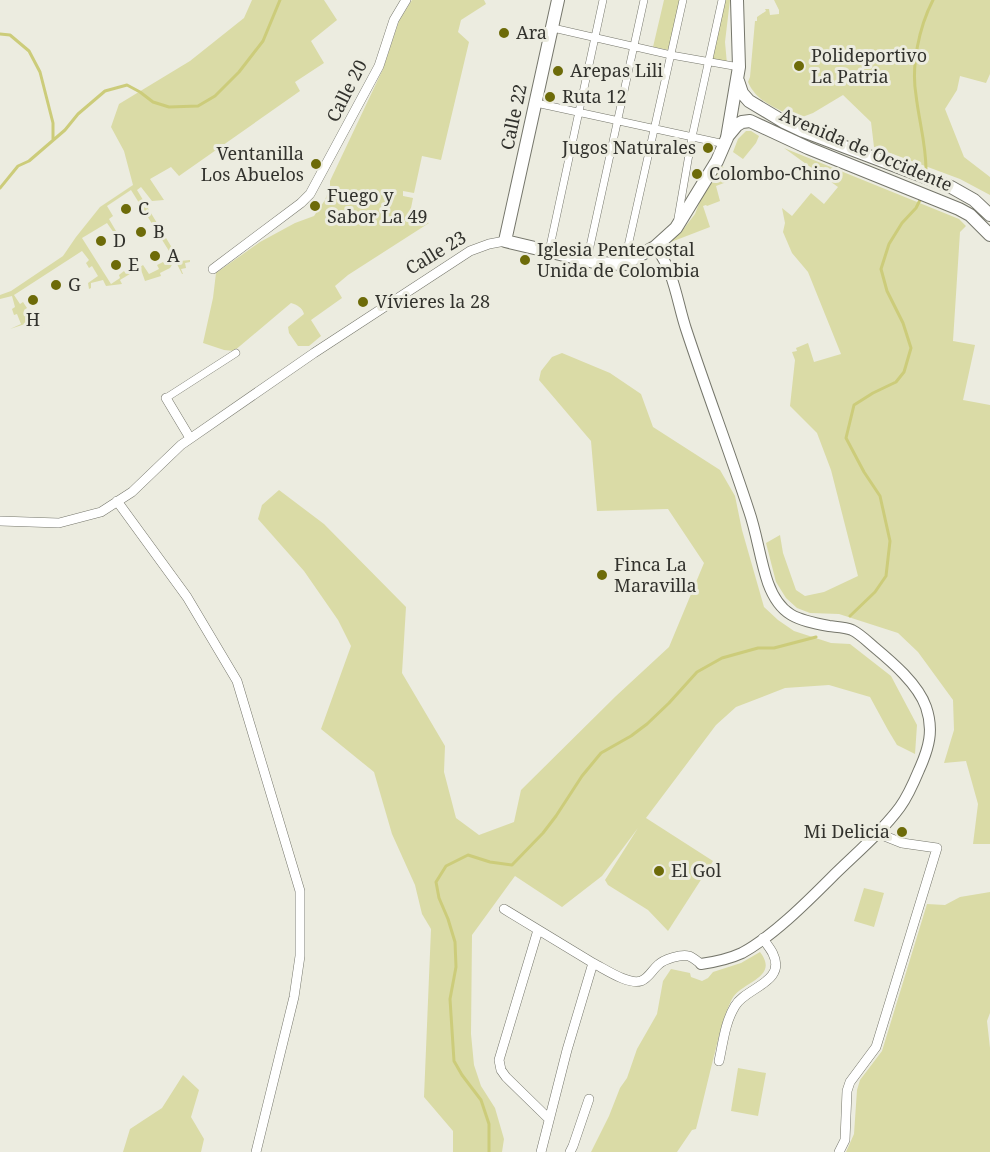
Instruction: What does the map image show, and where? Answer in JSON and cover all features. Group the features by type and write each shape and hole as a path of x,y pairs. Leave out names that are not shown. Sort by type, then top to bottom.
{"main road":[{"name":"Calle 22","path":"505,241 558,0"},
{"path":"624,264 655,246 676,228 717,161 726,141 738,81 737,0"},
{"name":"Avenida de Occidente","path":"738,81 742,93 749,101 772,116 803,131 951,187 974,200 990,215"},
{"name":"Avenida de Occidente","path":"726,141 737,125 742,122 750,121 759,124 781,137 964,211 990,235"},
{"name":"Calle 23","path":"505,241 598,263 624,264"}],"street":[{"name":"Calle 20","path":"213,269 301,204 310,194 379,66 394,20 406,0"},
{"path":"549,251 603,0"},
{"path":"587,260 644,0"},
{"path":"624,264 683,0"},
{"path":"676,228 692,137 722,0"},
{"path":"553,28 709,63 739,67"},
{"path":"536,103 692,137 726,141"},
{"name":"Calle 23","path":"0,520 59,524 101,512 132,492 190,438 314,353 470,251 505,241"},
{"path":"504,909 622,978 640,981 648,976 658,964 678,957 688,956 701,964 731,957 743,952 763,938 804,904 877,833 900,807 928,751 929,717 925,703 896,665 850,629 809,622 793,616 782,610 775,599 768,582 751,515 694,355 673,283 663,255 655,246"},
{"path":"190,438 166,398 236,353"},
{"path":"117,501 187,597 237,681 300,891 300,956 294,997 256,1152"},
{"path":"839,1152 845,1140 847,1091 850,1082 876,1047 937,848 902,843 877,833"},
{"path":"538,930 499,1060 501,1070 506,1077 549,1119"},
{"path":"719,1061 728,1021 735,1005 773,975 776,963 774,955 763,938"},
{"path":"541,1152 572,1031 593,963"},
{"path":"570,1152 589,1099"}],"green space":[{"path":"252,0 324,0 337,20 311,41 324,63 295,82 300,91 179,176 171,167 150,179 164,200 152,201 141,187 137,190 180,261 190,260 185,263 186,268 181,269 183,274 177,264 173,263 170,268 160,273 161,276 145,281 140,267 143,265 149,274 159,269 157,265 163,262 165,265 174,259 131,190 107,206 113,216 109,219 116,231 114,233 107,223 82,238 111,284 120,278 119,275 124,271 126,274 135,268 129,258 132,256 138,269 120,280 122,284 106,286 103,280 91,283 89,289 88,283 98,276 92,266 89,268 86,263 89,260 82,251 14,295 20,304 23,302 27,308 24,310 29,320 40,313 40,315 25,324 10,329 21,324 12,309 15,307 12,296 0,299 0,295 11,291 63,256 100,207 133,185 124,151 111,127 119,104 190,61 244,18"},
{"path":"412,0 484,0 486,4 461,20 458,32 469,42 441,160 422,156 414,193 403,191 403,196 413,198 409,218 429,223 348,275 335,286 342,298 311,320 321,336 309,346 298,346 289,333 288,327 304,314 299,307 291,303 234,351 203,343 216,273 260,242 295,223 314,216 325,200 330,181 383,69 399,21"},
{"path":"664,0 681,0 669,50 653,47"},
{"path":"723,0 730,0 725,42 727,64 711,61"},
{"path":"774,0 990,0 990,74 986,83 960,76 957,90 945,109 964,157 990,177 990,195 960,179 874,147 871,122 843,95 813,113 797,119 792,114 787,114 759,98 748,82 755,21 766,11 765,9 769,9 770,15 779,14"},
{"path":"746,131 759,136 743,159 733,152 738,139"},
{"path":"784,148 959,219 966,226 960,232 953,341 975,345 963,400 990,405 990,844 973,844 978,804 966,761 944,763 954,730 953,700 918,652 898,633 839,614 810,613 797,608 786,598 776,582 766,543 780,535 783,553 796,590 805,596 824,592 858,576 831,470 817,433 790,406 795,360 792,352 808,343 814,362 841,354 808,272 792,253 783,232 785,223 782,208 792,216 811,193 824,204 838,187"},
{"path":"722,166 737,178 716,186 720,201 703,206 710,227 671,242 670,240 682,231 695,214 702,196"},
{"path":"562,353 610,373 641,394 653,427 720,470 735,496 742,530 764,607 794,631 831,643 850,644 891,676 917,725 915,754 897,745 870,697 829,685 785,688 736,707 716,725 646,818 713,861 668,931 648,910 608,885 605,880 638,828 602,876 562,907 515,876 472,935 471,1034 474,1065 481,1086 495,1108 504,1139 502,1152 453,1152 453,1131 424,1097 431,929 422,914 415,885 392,834 374,772 321,729 351,646 338,620 304,571 258,519 262,505 279,490 324,524 406,607 402,673 445,746 444,772 456,818 479,835 514,822 521,790 669,647 704,563 668,509 597,511 591,441 539,380 541,371 552,357"},
{"path":"864,888 884,893 874,927 854,921"},
{"path":"990,892 990,1013 987,1021 990,1048 990,1152 846,1152 854,1134 857,1090 860,1080 882,1051 927,904 945,905 960,897"},
{"path":"760,952 765,961 763,974 732,999 721,1029 696,1129 692,1130 677,1152 591,1152 620,1088 627,1078 637,1049 657,1014 663,981 671,969 690,973 691,977 702,981 713,972 741,963"},
{"path":"738,1068 766,1073 758,1116 731,1111"},
{"path":"183,1075 199,1090 191,1117 204,1139 201,1152 123,1152 130,1129 162,1108"}],"waterway":[{"path":"0,188 18,166 29,161 65,130 78,114 105,91 127,85 153,102 169,107 198,106 215,96 239,72 263,41 280,0"},
{"path":"926,174 916,95 915,59 920,34 933,0"},
{"path":"0,34 10,35 29,51 40,72 53,123 53,139"},
{"path":"850,616 875,592 886,576 890,541 880,496 846,438 854,405 896,382 904,372 911,348 903,323 887,291 881,269 889,244 921,198"},
{"path":"489,1152 489,1124 481,1100 454,1061 450,999 456,967 455,942 439,898 436,882 446,866 468,855 490,862 512,865 543,833 582,776 601,753 647,724 697,672 722,658 758,648 774,648 816,637"}],"place":[{"name":"Ara","path":"504,33"},
{"name":"Polideportivo La Patria","path":"799,66"},
{"name":"Arepas Lili","path":"558,71"},
{"name":"Ruta 12","path":"550,97"},
{"name":"Jugos Naturales","path":"708,148"},
{"name":"Ventanilla Los Abuelos","path":"316,164"},
{"name":"Colombo-Chino","path":"697,174"},
{"name":"Fuego y Sabor La 49","path":"315,206"},
{"name":"C","path":"126,209"},
{"name":"B","path":"141,232"},
{"name":"D","path":"101,241"},
{"name":"A","path":"155,256"},
{"name":"Iglesia Pentecostal Unida de Colombia","path":"525,260"},
{"name":"E","path":"116,265"},
{"name":"G","path":"56,285"},
{"name":"H","path":"33,300"},
{"name":"Vívieres la 28","path":"363,302"},
{"name":"Finca La Maravilla","path":"602,575"},
{"name":"Mi Delicia","path":"902,832"},
{"name":"El Gol","path":"659,871"}]}
